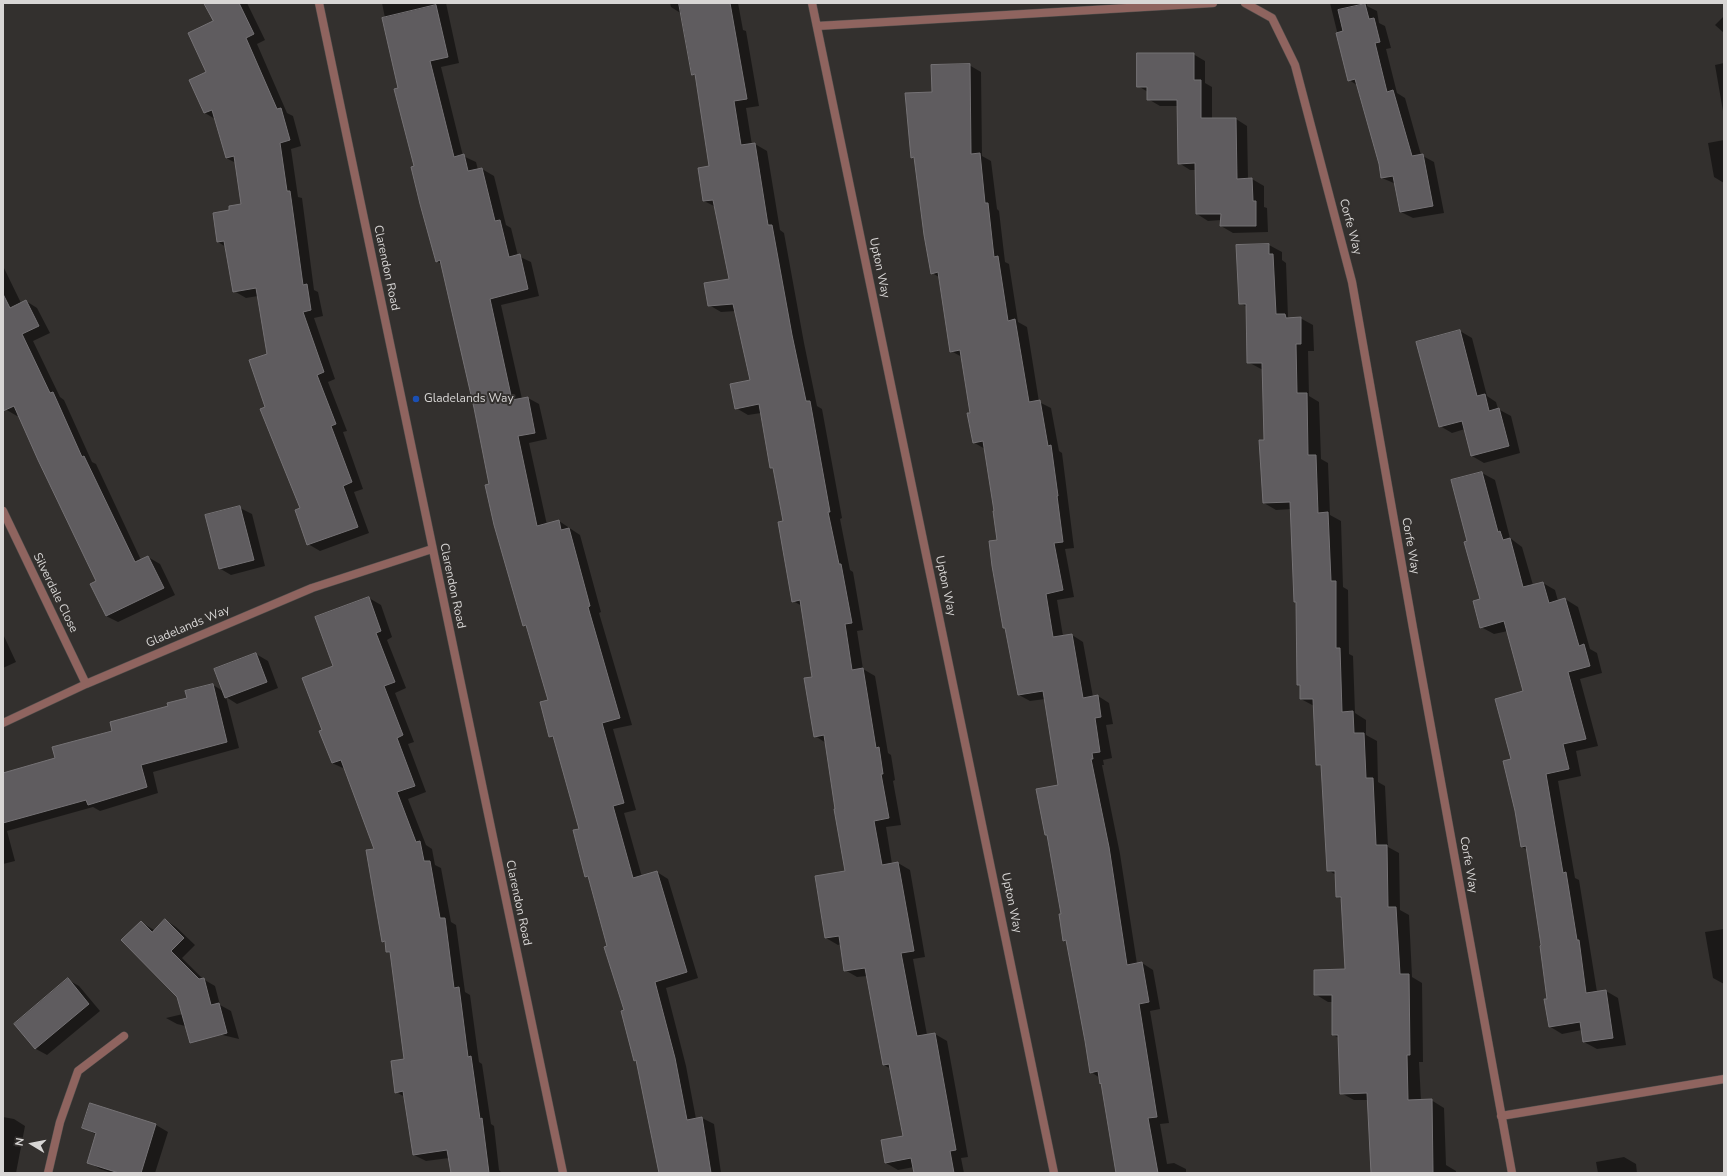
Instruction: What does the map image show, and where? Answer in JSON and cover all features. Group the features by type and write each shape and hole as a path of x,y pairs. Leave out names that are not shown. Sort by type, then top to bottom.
{"street":[{"name":"Clarendon Road","path":"319,3 563,1173"},
{"name":"Upton Way","path":"812,3 1054,1173"},
{"path":"817,26 1213,3"},
{"name":"Corfe Way","path":"1245,3 1272,18 1295,65 1352,282 1512,1173"},
{"name":"Silverdale Close","path":"3,511 86,684"},
{"name":"Gladelands Way","path":"3,723 86,684 312,588 432,549"},
{"path":"48,1173 60,1122 78,1071 124,1036"},
{"path":"1501,1116 1724,1079"}],"building":[{"path":"204,3 239,3 254,34 246,38 277,109 281,108 290,140 280,143 287,191 290,191 303,285 307,284 311,310 303,312 324,372 317,375 336,424 331,426 352,482 343,486 358,527 307,545 295,510 300,508 260,409 265,407 249,360 267,354 256,288 233,292 224,241 217,242 213,213 229,210 229,206 241,204 234,156 226,158 212,110 204,113 189,80 206,72 188,33 213,21"},
{"path":"679,3 730,3 747,99 734,101 741,145 755,143 768,225 772,225 792,335 806,401 810,401 830,512 828,512 839,564 841,564 852,623 845,624 852,670 863,668 876,748 879,747 883,774 881,774 889,818 874,821 882,865 898,862 914,951 901,953 917,1036 935,1033 956,1150 950,1151 954,1173 914,1173 911,1158 885,1163 881,1140 903,1136 889,1064 883,1065 865,968 844,971 839,936 825,938 815,876 845,871 834,809 824,735 814,737 804,678 812,677 800,600 792,602 778,522 783,521 773,468 770,468 759,404 735,409 730,384 750,380 733,304 708,306 704,283 729,279 713,200 703,201 698,168 709,166 695,74 692,75"},
{"path":"1365,4 1369,19 1374,18 1380,42 1375,43 1387,92 1393,90 1412,156 1423,154 1433,206 1400,212 1393,176 1381,178 1379,164 1355,79 1348,81 1336,33 1343,31 1338,10"},
{"path":"436,5 448,57 430,61 454,157 464,154 468,171 482,168 495,221 500,220 509,257 520,254 528,289 490,299 512,400 528,397 535,433 518,436 537,526 559,520 561,530 569,528 590,606 588,607 620,718 602,723 624,803 613,806 633,878 657,871 687,972 655,982 675,1058 687,1120 702,1117 711,1173 659,1173 636,1060 634,1061 621,1011 624,1010 604,947 607,946 588,876 585,877 573,830 579,829 553,736 549,737 540,702 548,700 526,625 523,626 494,525 485,485 489,484 474,408 440,260 436,262 411,167 414,166 394,89 398,88 382,18"},
{"path":"1137,53 1194,53 1194,80 1201,80 1201,118 1236,118 1237,179 1252,178 1253,201 1256,201 1256,226 1220,226 1221,214 1196,214 1195,163 1178,164 1177,100 1147,100 1147,87 1137,87"},
{"path":"970,64 971,154 980,153 985,203 988,203 994,257 998,256 1008,321 1015,319 1029,402 1040,400 1048,446 1051,445 1063,542 1054,543 1063,590 1046,594 1053,637 1072,634 1083,698 1098,695 1101,717 1095,718 1100,752 1092,753 1093,759 1091,759 1109,847 1127,965 1142,962 1149,1002 1139,1004 1157,1117 1148,1118 1158,1173 1116,1173 1098,1071 1090,1073 1066,940 1063,941 1059,914 1061,914 1047,835 1045,835 1036,789 1058,785 1043,691 1018,695 1005,628 1003,628 992,566 989,541 997,540 983,441 973,443 967,413 970,413 960,350 950,352 938,272 931,274 924,235 914,157 911,158 905,93 932,92 931,65"},
{"path":"1269,244 1269,254 1273,254 1276,314 1285,314 1286,318 1301,317 1301,344 1296,344 1297,393 1307,393 1308,455 1316,455 1318,513 1328,512 1331,581 1336,581 1336,648 1340,648 1342,712 1353,711 1354,733 1364,733 1366,778 1373,778 1376,845 1387,845 1388,907 1396,907 1400,974 1409,974 1410,1055 1407,1055 1408,1100 1432,1099 1433,1173 1371,1173 1367,1093 1340,1094 1338,1035 1332,1035 1332,995 1314,995 1314,970 1345,969 1341,897 1336,897 1335,871 1327,871 1321,765 1316,765 1313,699 1300,699 1300,685 1297,685 1296,602 1294,602 1290,502 1263,503 1259,440 1264,440 1262,363 1247,363 1246,304 1239,304 1236,245"},
{"path":"3,294 10,308 26,300 39,326 22,334 50,393 53,392 82,457 84,456 135,562 148,556 164,588 106,616 90,584 96,581 14,406 3,411"},
{"path":"1460,330 1477,396 1485,394 1489,411 1499,408 1509,446 1471,456 1462,421 1439,427 1416,342"},
{"path":"1482,472 1498,532 1500,531 1503,540 1510,538 1523,587 1543,582 1549,603 1565,598 1579,646 1584,644 1590,666 1568,672 1586,739 1563,744 1569,769 1546,774 1563,873 1566,872 1577,940 1579,940 1586,993 1606,990 1613,1038 1583,1042 1580,1022 1549,1027 1544,999 1547,999 1541,945 1526,846 1521,847 1515,811 1503,761 1511,759 1495,699 1523,691 1504,621 1480,628 1473,601 1480,599 1464,542 1467,541 1451,480"},
{"path":"240,506 254,560 219,569 205,515"},
{"path":"369,597 381,631 376,633 395,682 384,686 403,735 397,738 415,786 397,792 416,842 420,841 424,861 430,861 440,918 445,918 454,988 459,987 468,1057 471,1056 480,1119 482,1118 489,1173 451,1173 447,1150 413,1155 403,1091 395,1093 391,1061 404,1059 390,952 386,952 385,941 382,942 366,850 374,849 341,760 332,763 319,731 322,730 302,678 333,666 315,617"},
{"path":"256,653 267,682 225,698 214,669"},
{"path":"213,684 227,742 141,765 147,787 88,805 86,800 3,823 3,773 55,758 52,747 112,731 110,722 168,706 167,703 187,698 185,691"},
{"path":"165,919 184,938 171,951 199,979 204,978 211,1005 219,1003 227,1033 190,1043 177,997 121,940 141,921 152,932"},
{"path":"68,978 89,1004 35,1049 14,1024"},
{"path":"90,1103 156,1124 141,1173 119,1173 87,1163 96,1133 82,1128"}],"place":[{"name":"Gladelands Way","path":"416,399"}]}
